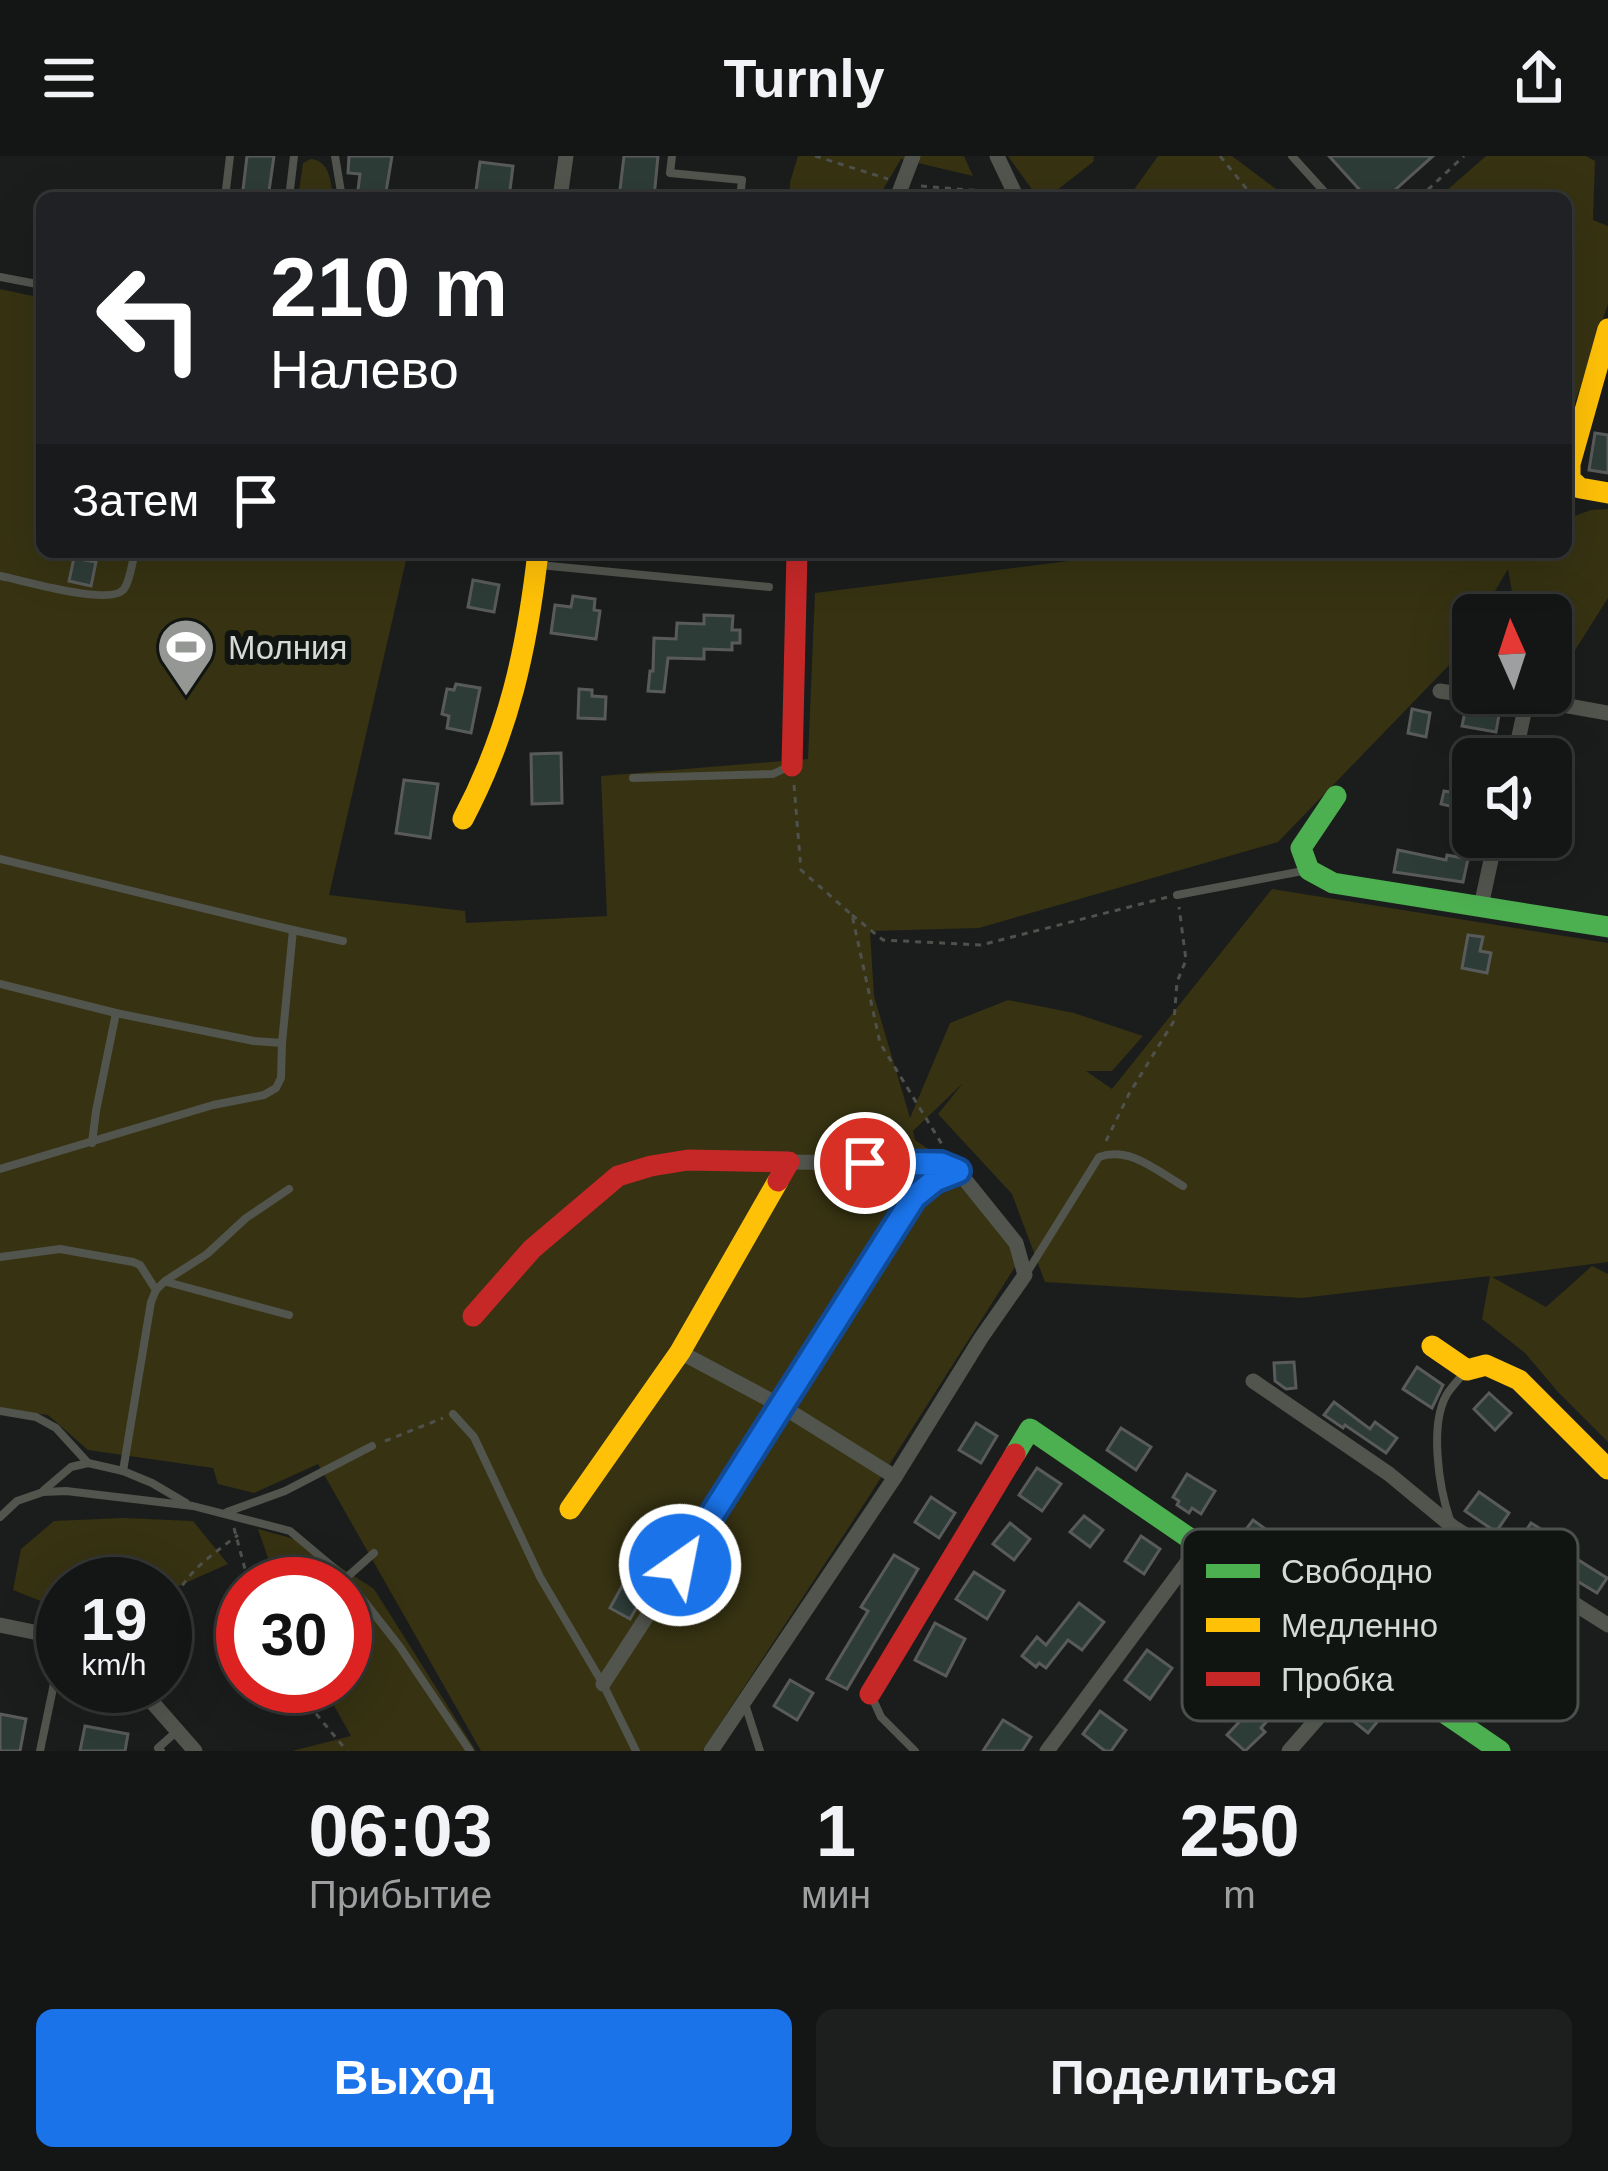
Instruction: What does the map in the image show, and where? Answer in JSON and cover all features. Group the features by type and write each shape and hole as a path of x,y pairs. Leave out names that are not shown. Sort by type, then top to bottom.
{"street":[{"path":"561,192 566,156"},
{"path":"899,192 913,156"},
{"path":"997,156 1014,192"},
{"path":"1572,457 1608,329"},
{"path":"1572,480 1580,488 1608,494"},
{"path":"792,766 797,558"},
{"path":"463,819 487,777 506,727 519,679 538,559"},
{"path":"1440,691 1452,693"},
{"path":"1572,707 1608,713"},
{"path":"1336,796 1301,848 1310,870 1333,883 1608,927"},
{"path":"1481,906 1491,858"},
{"path":"473,1316 532,1249 618,1176 688,1160 941,1164 958,1171 1016,1243 1025,1275 711,1751"},
{"path":"570,1509 680,1352 789,1162"},
{"path":"603,1684 914,1197 935,1180 958,1171"},
{"path":"1432,1346 1467,1370 1486,1365 1520,1380 1608,1468"},
{"path":"680,1352 783,1407 895,1477"},
{"path":"1252,1381 1389,1474 1456,1529"},
{"path":"870,1694 1030,1429 1182,1533"},
{"path":"1047,1751 1182,1569"},
{"path":"1578,1606 1608,1625"},
{"path":"0,1624 36,1633"},
{"path":"162,1713 195,1751"},
{"path":"1289,1751 1315,1721"},
{"path":"1456,1721 1500,1751"}],"lane":[{"path":"226,192 230,156"},
{"path":"291,192 294,156"},
{"path":"335,156 341,192"},
{"path":"672,156 670,173 742,180 741,192"},
{"path":"1292,156 1325,192"},
{"path":"0,277 36,284"},
{"path":"0,576 115,596 125,589 133,558"},
{"path":"538,559 769,587"},
{"path":"633,778 773,774 792,766"},
{"path":"0,859 343,941"},
{"path":"1177,895 1310,870"},
{"path":"0,1169 276,1088 293,930"},
{"path":"0,984 254,1041 282,1043"},
{"path":"92,1143 116,1012"},
{"path":"1025,1275 1094,1163 1105,1154 1131,1156 1183,1186"},
{"path":"123,1471 156,1290 289,1189"},
{"path":"0,1257 60,1249 133,1262 156,1290"},
{"path":"165,1282 289,1315"},
{"path":"1453,1527 1442,1496 1438,1417 1446,1396 1467,1370"},
{"path":"0,1411 36,1417 56,1428 88,1463"},
{"path":"453,1414 474,1437 540,1577 636,1751"},
{"path":"226,1513 285,1491 372,1446"},
{"path":"43,1492 71,1467 88,1463 123,1471 193,1506"},
{"path":"0,1517 17,1501 43,1492 193,1506 290,1532 320,1557"},
{"path":"369,1557 374,1552"},
{"path":"372,1611 470,1751"},
{"path":"870,1694 881,1718 916,1751"},
{"path":"744,1703 760,1751"},
{"path":"40,1751 48,1713"},
{"path":"158,1750 178,1731"}],"path":[{"path":"1220,156 1249,192"},
{"path":"1425,192 1464,156"},
{"path":"792,766 801,870 883,940 981,945 1177,895 1186,960 1178,982 1174,1022 1107,1136 1105,1154"},
{"path":"852,915 880,1043 958,1171"},
{"path":"372,1446 453,1414"},
{"path":"226,1513 243,1557"},
{"path":"192,1570 238,1535"},
{"path":"315,1713 346,1751"}],"shaded area":[{"path":"798,156 964,156 973,176 901,159 882,192 790,192"},
{"path":"1008,156 1094,156 1093,162 1055,192 1034,192"},
{"path":"1158,156 1232,156 1280,192 1132,192"},
{"path":"1486,156 1586,156 1595,161 1593,220 1608,226 1608,304 1572,411 1572,192 1445,192"},
{"path":"311,159 326,168 332,192 299,192 303,163"},
{"path":"0,289 36,297 36,558 407,558 329,895 465,911 466,923 607,916 601,776 808,759 815,593 1088,558 1572,558 1572,517 1608,509 1608,598 1572,655 1572,594 1512,594 1508,569 1493,594 1452,594 1452,662 1278,842 979,928 870,931 874,996 910,1118 950,1023 1008,1000 1074,1013 1143,1036 1112,1071 1086,1071 1112,1089 1272,889 1608,943 1608,1262 1492,1277 1546,1307 1592,1266 1608,1274 1608,1442 1525,1353 1482,1319 1490,1276 1302,1298 1045,1282 1012,1194 938,1114 963,1083 913,1131 915,1140 953,1166 1020,1259 702,1751 481,1751 318,1464 254,1493 218,1484 213,1468 88,1450 48,1415 0,1409"},
{"path":"54,1521 193,1521 222,1557 216,1557 216,1569 192,1580 192,1557 36,1557 36,1599 13,1590 21,1549"},
{"path":"258,1529 298,1540 324,1557 268,1557"},
{"path":"372,1588 476,1751 292,1751 351,1736 338,1713 372,1713"}],"building":[{"path":"247,156 274,156 269,192 243,192"},
{"path":"349,156 392,156 386,192 358,192 360,174 348,173"},
{"path":"624,156 658,156 655,192 620,192"},
{"path":"1329,156 1433,156 1393,192 1362,192"},
{"path":"480,162 513,166 510,192 476,192"},
{"path":"1595,433 1608,435 1608,473 1589,470"},
{"path":"74,558 96,562 91,586 69,581"},
{"path":"473,580 499,585 494,612 468,607"},
{"path":"573,596 595,599 594,610 600,611 596,639 551,633 555,605 571,607"},
{"path":"704,615 733,616 732,630 740,630 740,643 732,643 732,650 704,649 704,659 668,658 664,692 648,691 654,638 676,639 677,623 704,624"},
{"path":"456,684 480,688 471,733 447,728 449,716 442,714 447,689 454,690"},
{"path":"579,689 606,697 605,719 578,718"},
{"path":"1412,709 1430,713 1426,737 1408,733"},
{"path":"1465,714 1499,715 1496,732 1462,726"},
{"path":"561,753 562,803 532,804 531,754"},
{"path":"404,780 438,784 430,838 396,833"},
{"path":"1444,791 1452,792 1452,807 1441,804"},
{"path":"1398,850 1446,860 1447,855 1468,859 1463,882 1394,872"},
{"path":"1468,935 1483,937 1480,951 1491,953 1487,973 1462,968"},
{"path":"1294,1362 1296,1388 1286,1389 1275,1381 1274,1363"},
{"path":"1417,1367 1443,1385 1432,1408 1403,1389"},
{"path":"1489,1393 1511,1413 1495,1430 1474,1409"},
{"path":"1334,1402 1370,1429 1375,1422 1397,1438 1386,1453 1324,1415"},
{"path":"976,1423 997,1436 981,1463 959,1450"},
{"path":"1121,1428 1151,1447 1136,1470 1107,1450"},
{"path":"1037,1468 1061,1484 1042,1511 1019,1495"},
{"path":"1187,1474 1215,1491 1201,1514 1192,1508 1189,1513 1173,1497"},
{"path":"1479,1492 1509,1513 1498,1529 1492,1529 1465,1511"},
{"path":"931,1497 955,1513 939,1538 915,1522"},
{"path":"1084,1516 1103,1530 1090,1547 1070,1532"},
{"path":"1010,1523 1030,1539 1014,1560 993,1544"},
{"path":"1141,1536 1160,1549 1144,1574 1125,1561"},
{"path":"894,1555 918,1569 847,1689 827,1679 868,1611 861,1607"},
{"path":"1578,1560 1607,1578 1597,1593 1578,1582"},
{"path":"974,1572 1004,1591 987,1619 956,1599"},
{"path":"626,1579 646,1591 630,1619 610,1608"},
{"path":"1079,1603 1104,1622 1082,1650 1068,1640 1046,1668 1022,1656 1037,1637 1046,1645"},
{"path":"935,1623 965,1639 946,1676 915,1660"},
{"path":"1147,1650 1172,1668 1150,1699 1125,1680"},
{"path":"790,1680 813,1693 797,1720 774,1706"},
{"path":"1100,1711 1126,1730 1111,1751 1083,1734"},
{"path":"0,1714 26,1719 20,1751 0,1751"},
{"path":"1003,1720 1031,1737 1022,1751 983,1751"},
{"path":"1240,1721 1267,1721 1261,1728 1265,1732 1245,1751 1227,1735"},
{"path":"1353,1721 1378,1721 1368,1733"},
{"path":"85,1726 128,1734 125,1751 80,1751"}],"traffic: fast":[{"path":"1336,796 1301,848 1309,870 1333,883 1608,927"},
{"path":"1015,1454 1030,1429 1182,1533"},
{"path":"1456,1721 1500,1751"}],"traffic: slow":[{"path":"1572,457 1608,329"},
{"path":"1572,481 1580,488 1608,493"},
{"path":"463,819 493,754 514,689 537,558"},
{"path":"570,1509 680,1352 778,1181"},
{"path":"1432,1346 1467,1370 1486,1365 1519,1380 1608,1469"}],"traffic: jam":[{"path":"792,766 797,558"},
{"path":"473,1316 532,1249 618,1176 688,1160 789,1162 778,1181"},
{"path":"870,1694 1015,1454"}],"place":[{"name":"Молния","path":"186,698"}],"route":[{"path":"680,1565 914,1197 935,1180 958,1171 941,1164 865,1163"}]}
